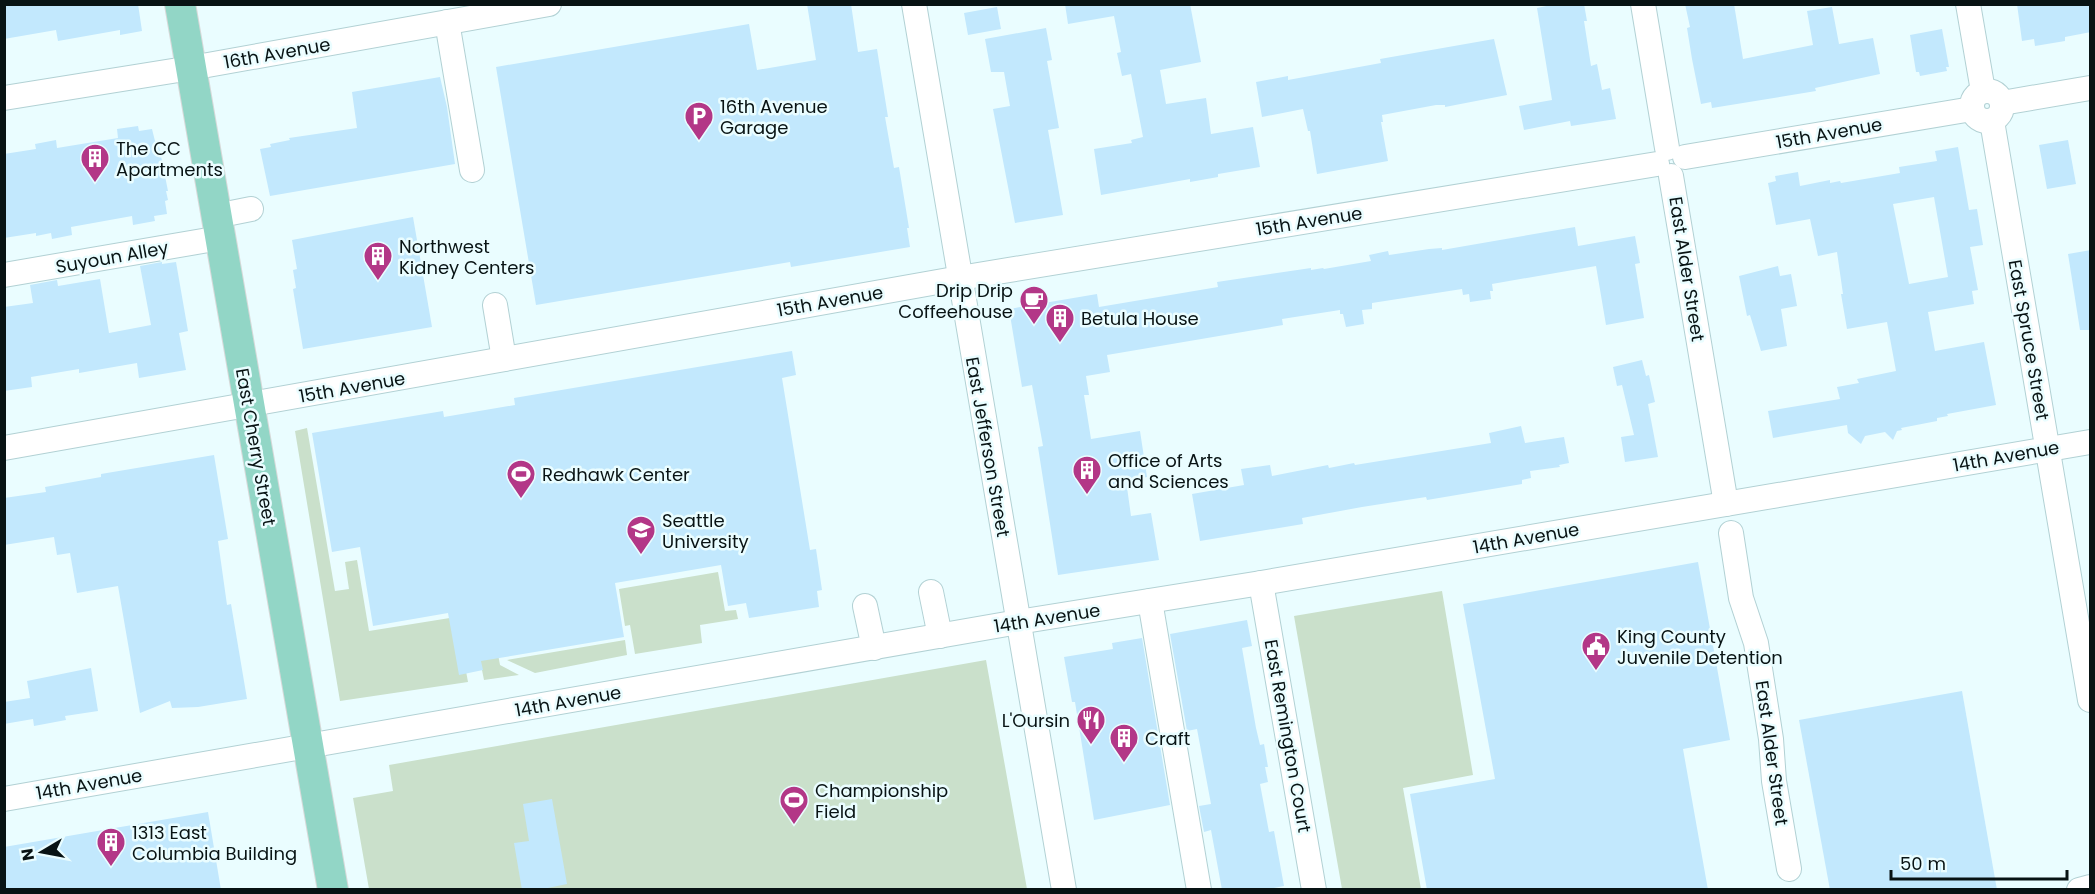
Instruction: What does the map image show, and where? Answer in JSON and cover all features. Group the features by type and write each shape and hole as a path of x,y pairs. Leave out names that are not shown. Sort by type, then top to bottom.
{"main road":[{"name":"East Cherry Street","path":"180,4 333,890"}],"street":[{"name":"16th Avenue","path":"4,98 191,68 549,4"},
{"name":"East Jefferson Street","path":"914,4 1064,890"},
{"name":"East Alder Street","path":"1643,4 1726,504"},
{"name":"East Spruce Street","path":"1968,4 2091,700"},
{"path":"447,22 472,170"},
{"name":"15th Avenue","path":"4,448 960,278 1670,161 2091,88"},
{"name":"Suyoun Alley","path":"4,275 218,227 251,209"},
{"path":"495,305 504,359"},
{"name":"14th Avenue","path":"4,799 1018,622 1262,583 2091,442"},
{"name":"East Alder Street","path":"1731,533 1741,598 1756,643 1772,739 1774,781 1789,869"},
{"name":"East Remington Court","path":"1262,583 1314,890"},
{"path":"931,592 940,636"},
{"path":"1149,601 1199,890"},
{"path":"865,606 874,648"},
{"path":"2079,890 2091,887"}],"green space":[{"path":"307,428 335,591 349,589 345,562 357,560 369,631 456,617 468,682 340,701 295,431"},
{"path":"718,572 725,611 736,610 738,619 700,625 702,643 635,654 630,625 625,626 619,589"},
{"path":"1442,591 1473,775 1403,788 1421,889 1342,889 1294,616"},
{"path":"491,617 500,665 519,675 484,680 472,620"},
{"path":"625,640 627,655 535,673 507,660"},
{"name":"Championship Field","path":"986,660 1027,889 369,889 353,798 393,791 389,765"}],"building":[{"path":"4,4 138,4 142,31 120,35 120,30 58,41 56,30 4,39"},
{"name":"16th Avenue Garage","path":"807,4 851,4 858,52 877,49 888,117 885,117 894,168 899,167 910,247 791,267 790,262 536,305 496,67 749,24 757,70 816,60"},
{"path":"1065,4 1190,4 1201,62 1160,70 1166,104 1206,98 1211,134 1253,127 1260,167 1218,174 1218,177 1190,182 1190,179 1101,195 1094,149 1132,143 1131,140 1143,137 1131,74 1122,76 1117,53 1121,52 1114,16 1068,24"},
{"path":"1556,4 1584,4 1587,21 1584,21 1591,66 1597,64 1602,90 1610,88 1616,119 1571,126 1570,121 1524,130 1519,106 1552,100 1537,8"},
{"path":"1685,4 1734,4 1743,59 1813,45 1807,11 1832,7 1839,44 1873,38 1880,74 1815,88 1816,91 1712,108 1711,102 1701,104 1687,28 1690,27"},
{"path":"2017,4 2091,4 2091,32 2065,37 2065,41 2035,46 2034,39 2022,41"},
{"path":"997,7 1001,29 968,35 964,13"},
{"path":"1046,28 1052,60 1047,61 1059,128 1048,130 1063,215 1015,223 993,109 1010,106 1004,72 991,72 985,39"},
{"path":"1942,29 1949,67 1946,67 1947,71 1920,76 1919,72 1916,72 1910,35"},
{"path":"1494,39 1507,95 1445,107 1445,105 1436,105 1382,115 1383,122 1381,122 1388,161 1317,174 1310,131 1308,131 1303,109 1262,117 1256,82 1288,76 1288,80 1381,63 1380,59"},
{"path":"440,77 447,107 455,164 270,196 260,149 271,147 270,144 290,140 289,138 357,128 352,92"},
{"name":"The CC Apartments","path":"138,126 139,131 152,129 155,141 158,141 168,191 166,191 168,200 165,201 167,214 154,216 155,221 133,225 132,216 71,227 72,235 52,239 51,233 4,238 4,154 36,149 35,144 56,140 57,148 118,138 117,129"},
{"path":"2068,140 2076,184 2047,189 2039,145"},
{"path":"1958,147 1969,210 1977,209 1983,245 1970,247 1978,290 1972,291 1974,304 1928,312 1935,351 1984,342 1996,405 1947,414 1948,416 1937,418 1937,421 1901,428 1902,430 1897,431 1893,440 1885,432 1865,436 1861,444 1848,433 1847,425 1773,438 1768,411 1840,399 1837,387 1859,383 1857,379 1896,371 1887,322 1847,329 1837,252 1818,256 1810,219 1776,225 1768,183 1776,181 1775,176 1798,172 1800,186 1830,180 1830,183 1840,181 1841,183 1900,173 1899,167 1937,161 1935,151","holes":["1934,197 1948,277 1909,284 1893,204"]},
{"name":"Northwest Kidney Centers","path":"413,217 432,327 303,349 293,289 296,288 293,270 297,269 292,240"},
{"path":"1575,227 1578,246 1635,236 1640,263 1635,264 1644,318 1606,325 1596,266 1492,284 1491,299 1470,302 1469,294 1463,295 1462,289 1372,303 1372,309 1362,310 1364,324 1346,327 1340,310 1282,319 1283,325 1107,355 1110,372 1086,376 1089,395 1084,395 1091,439 1140,431 1147,477 1126,480 1131,516 1151,513 1159,560 1058,575 1038,447 1043,446 1032,385 1022,387 1009,309 1097,294 1099,307 1218,287 1217,282 1371,261 1369,255 1388,251 1389,255 1429,249 1442,248 1442,250"},
{"path":"2091,250 2091,330 2080,330 2068,254"},
{"path":"162,262 162,264 176,262 188,331 179,333 186,370 139,378 137,363 79,373 79,369 31,377 32,387 4,391 4,307 33,303 30,285 57,280 58,286 100,279 109,333 151,325 140,266"},
{"path":"1778,266 1780,276 1791,274 1797,306 1781,309 1787,346 1761,351 1750,315 1747,316 1739,276"},
{"name":"Redhawk Center","path":"792,351 796,375 782,378 810,550 816,549 822,590 817,591 819,607 749,618 746,603 728,606 721,565 615,583 624,637 481,661 483,670 459,675 448,613 373,626 360,547 332,552 312,433 443,411 444,417 515,405 514,398"},
{"path":"1642,360 1646,376 1649,375 1655,402 1648,404 1658,457 1625,462 1621,437 1634,435 1622,385 1617,386 1613,367"},
{"path":"1521,426 1525,443 1564,437 1569,463 1559,465 1560,467 1530,471 1531,478 1522,480 1522,484 1427,500 1426,497 1362,507 1302,518 1303,524 1200,541 1192,494 1244,485 1241,469 1270,465 1272,476 1328,465 1329,468 1354,463 1355,465 1491,443 1489,433"},
{"path":"214,455 228,539 218,541 227,605 231,604 247,699 198,707 172,708 170,701 140,713 118,586 77,593 70,553 57,555 54,537 4,545 4,498 46,492 45,487 101,477 101,474"},
{"name":"King County Juvenile Detention","path":"1698,562 1730,740 1683,749 1708,890 1427,890 1410,794 1495,779 1463,604"},
{"path":"1247,620 1252,646 1242,648 1256,728 1260,745 1264,744 1268,767 1265,767 1268,782 1260,784 1269,832 1274,831 1284,886 1263,890 1222,890 1211,830 1204,832 1199,806 1211,804 1197,729 1187,731 1170,634"},
{"path":"1142,638 1170,805 1094,820 1075,702 1072,702 1064,657 1113,649 1112,643"},
{"path":"91,668 98,711 65,716 66,720 34,726 33,719 4,724 4,702 30,698 27,681"},
{"path":"1962,691 1997,890 1830,890 1799,720"},
{"path":"552,799 567,884 538,890 522,890 514,843 529,841 523,804"},
{"name":"1313 East Columbia Building","path":"208,812 221,890 4,890 4,847"}],"place":[{"name":"16th Avenue Garage","path":"699,142"},
{"name":"The CC Apartments","path":"95,184"},
{"name":"Northwest Kidney Centers","path":"378,282"},
{"name":"Drip Drip Coffeehouse","path":"1034,326"},
{"name":"Betula House","path":"1060,344"},
{"name":"Office of Arts and Sciences","path":"1087,496"},
{"name":"Redhawk Center","path":"521,500"},
{"name":"Seattle University","path":"641,556"},
{"name":"King County Juvenile Detention","path":"1596,672"},
{"name":"L'Oursin","path":"1091,746"},
{"name":"Craft","path":"1124,764"},
{"name":"Championship Field","path":"794,826"},
{"name":"1313 East Columbia Building","path":"111,868"}]}
